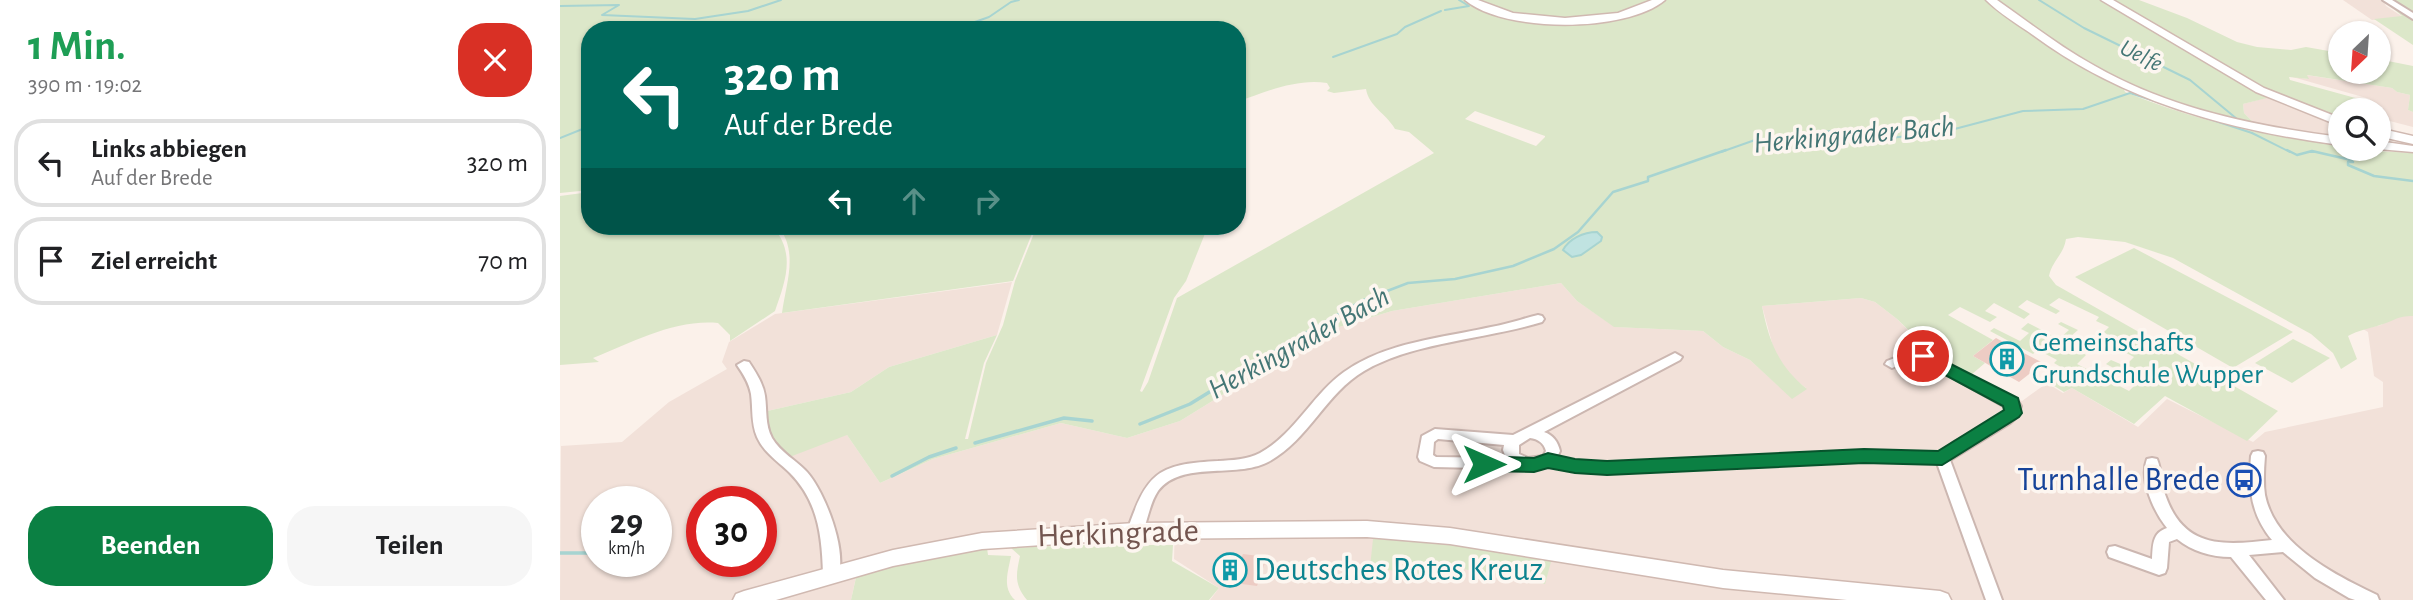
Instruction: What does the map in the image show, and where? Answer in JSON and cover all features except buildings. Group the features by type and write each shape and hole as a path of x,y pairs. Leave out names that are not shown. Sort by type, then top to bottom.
{"main road":[{"path":"1470,0 1484,8 1505,14 1570,20 1628,15 1660,0"},
{"path":"1991,0 2090,68 2136,91 2243,125 2328,139"},
{"path":"2106,0 2260,90 2328,117"},
{"path":"2391,135 2413,140"},
{"path":"2391,146 2413,149"},
{"name":"Herkingrade","path":"744,600 919,552 982,541 1135,531 1367,529 1450,536 1724,579 1940,600"}],"street":[{"path":"2387,0 2413,17"},
{"path":"1135,531 1149,494 1160,480 1187,470 1230,467 1261,459 1289,439 1341,381 1373,361 1538,319"},
{"path":"1675,357 1513,440 1435,434 1427,440 1425,457 1434,462 1534,465 1548,460 1575,466 1607,468 1864,456 1942,458 2013,413 2014,406 1926,357 1913,355 1892,364"},
{"path":"744,365 751,373 760,399 763,435 769,446 802,475 822,505 830,542 831,574"},
{"path":"1531,433 1541,435 1551,443 1553,451 1548,460"},
{"path":"1513,440 1511,454 1523,464"},
{"path":"2258,456 2259,500 2267,520 2287,545 2335,582 2371,600"},
{"path":"1942,458 1994,600"},
{"path":"2152,463 2155,494 2165,514 2179,532 2209,548 2287,545"},
{"path":"2115,552 2159,568 2161,540 2167,534 2179,532"},
{"path":"2234,549 2276,600"}],"shaded area":[{"path":"2343,0 2383,0 2386,6 2403,17 2372,20"},
{"path":"2306,75 2328,78 2328,84 2366,84 2392,88 2410,95 2408,110 2413,112 2413,127 2391,121 2391,98 2366,98 2289,76 2308,79"},
{"path":"2269,97 2328,119 2328,136 2254,123 2244,113 2243,104"},
{"path":"1012,282 997,335 889,367 851,392 763,412 847,435 880,483 933,459 1061,423 1127,438 1180,421 1326,331 1392,311 1561,283 1577,301 1615,327 1703,331 1723,347 1750,360 1792,398 1806,388 1789,375 1774,350 1762,306 1861,298 1875,302 1897,319 1925,347 1928,354 2022,401 2047,383 2063,393 2072,388 2138,427 2167,399 2253,442 2265,432 2383,407 2383,382 2374,376 2368,332 2363,329 2381,325 2396,316 2413,316 2413,600 1210,600 1219,588 1174,559 1175,526 1047,528 940,540 859,563 851,600 560,600 561,446 622,442 669,402 727,369 722,362 729,342 775,314"}],"green space":[{"path":"560,0 1986,0 2123,87 2125,92 2151,102 2231,126 2328,143 2328,161 2391,161 2391,152 2413,153 2413,316 2399,318 2348,336 2357,359 2341,369 2333,353 2311,334 2173,258 2125,242 2078,237 2066,239 2049,276 2056,285 2278,411 2247,441 2165,396 2134,424 2072,388 2064,392 2046,381 2057,371 2062,374 2066,370 2054,363 2057,360 2038,350 2033,354 1990,331 1994,328 2020,341 2029,333 2021,329 2028,323 2059,339 2069,330 2058,324 2061,322 2078,330 2064,342 2086,355 2077,364 2129,391 2139,381 2106,364 2111,360 2125,366 2134,357 2103,341 2109,336 2104,332 2109,327 2096,321 2099,317 2059,298 2049,305 2060,311 2056,314 2027,300 2018,307 2030,314 2024,319 1994,303 1985,311 1997,317 1990,322 1960,307 1948,315 1993,340 1973,356 1985,363 1971,375 2002,393 1999,395 1934,360 1926,347 1875,302 1861,298 1762,306 1776,352 1789,371 1807,389 1792,399 1750,360 1723,347 1703,331 1614,327 1577,301 1561,283 1392,311 1326,331 1180,421 1127,438 1061,423 933,459 880,483 847,435 787,458 771,445 763,412 851,392 889,367 997,335 984,363 965,439 968,439 986,363 1003,325 1015,281 1033,235 1204,235 1186,281 1174,298 1140,391 1142,392 1148,382 1177,298 1434,153 1409,132 1395,129 1371,101 1366,89 1334,93 1327,91 1330,88 1327,83 1304,82 1246,99 1246,21 581,21 581,191 560,193","holes":["1475,111 1545,136 1536,146 1465,119"]},
{"path":"1991,0 2101,0 2267,98 2243,104 2244,113 2254,123 2243,125 2119,84"},
{"path":"2110,0 2139,0 2187,18 2237,42 2257,47 2291,50 2306,47 2328,51 2328,78 2307,75 2309,79 2289,77 2290,80 2355,98 2328,98 2328,115 2274,95"},
{"path":"2383,0 2413,0 2413,45 2391,30 2391,21 2374,19 2402,16"},
{"path":"2391,62 2413,66 2413,112 2408,110 2410,95 2392,88 2366,84 2391,84"},
{"path":"581,193 581,235 778,235 784,246 787,267 775,311 730,341 730,335 718,323 686,325 654,333 593,358 599,362 560,365 560,196"},
{"path":"1031,235 1013,281 782,313 790,257 784,236"},
{"path":"2134,248 2293,332 2233,368 2075,277"},
{"path":"2293,339 2330,358 2292,383 2255,363"},
{"path":"1373,539 1442,541 1552,558 1545,584 1447,566 1440,578 1370,567"},
{"path":"1173,545 1172,561 1219,588 1209,600 1027,600 1017,579 1020,556 1011,548"},
{"path":"987,548 988,555 1011,556 1007,585 1015,600 851,600 857,573 916,558"}],"water":[{"path":"1597,232 1602,237 1601,241 1581,255 1572,257 1563,250 1577,237"}],"waterway":[{"path":"560,6 619,5 602,15 695,19 748,11 781,0"},
{"path":"978,21 1019,0"},
{"path":"1445,10 1469,6 1459,0"},
{"name":"Uelfe","path":"2039,0 2084,28 2190,80 2237,119"},
{"path":"1333,57 1397,34 1405,27 1441,11"},
{"name":"Herkingrader Bach","path":"1721,152 1755,140 1830,131 1891,138 1947,131 2023,111 2083,109 2130,93 2252,133 2290,152"},
{"path":"560,138 581,130"},
{"name":"Herkingrader Bach","path":"1281,347 1361,301 1408,283 1455,279 1513,266 1554,249 1578,232 1613,192 1726,150"},
{"name":"Uelfe","path":"2287,150 2297,155 2312,151 2351,160 2353,162 2348,162 2348,165 2374,176 2413,181"},
{"name":"Uelfe","path":"2309,152 2315,152"},
{"name":"Herkingrader Bach","path":"1140,424 1190,404 1284,346"},
{"name":"Herkingrader Bach","path":"975,443 1064,418 1092,421"},
{"name":"Herkingrader Bach","path":"892,476 929,457 956,448"},
{"name":"Herkingrader Bach","path":"560,553 581,553"}],"place":[{"name":"Gemeinschafts Grundschule Wupper","path":"2007,359"},
{"name":"Turnhalle Brede","path":"2244,480"},
{"name":"Deutsches Rotes Kreuz","path":"1230,570"}],"route":[{"path":"1484,464 1534,465 1548,460 1575,466 1607,468 1864,456 1942,458 2013,413 2011,402 1923,356"}]}
